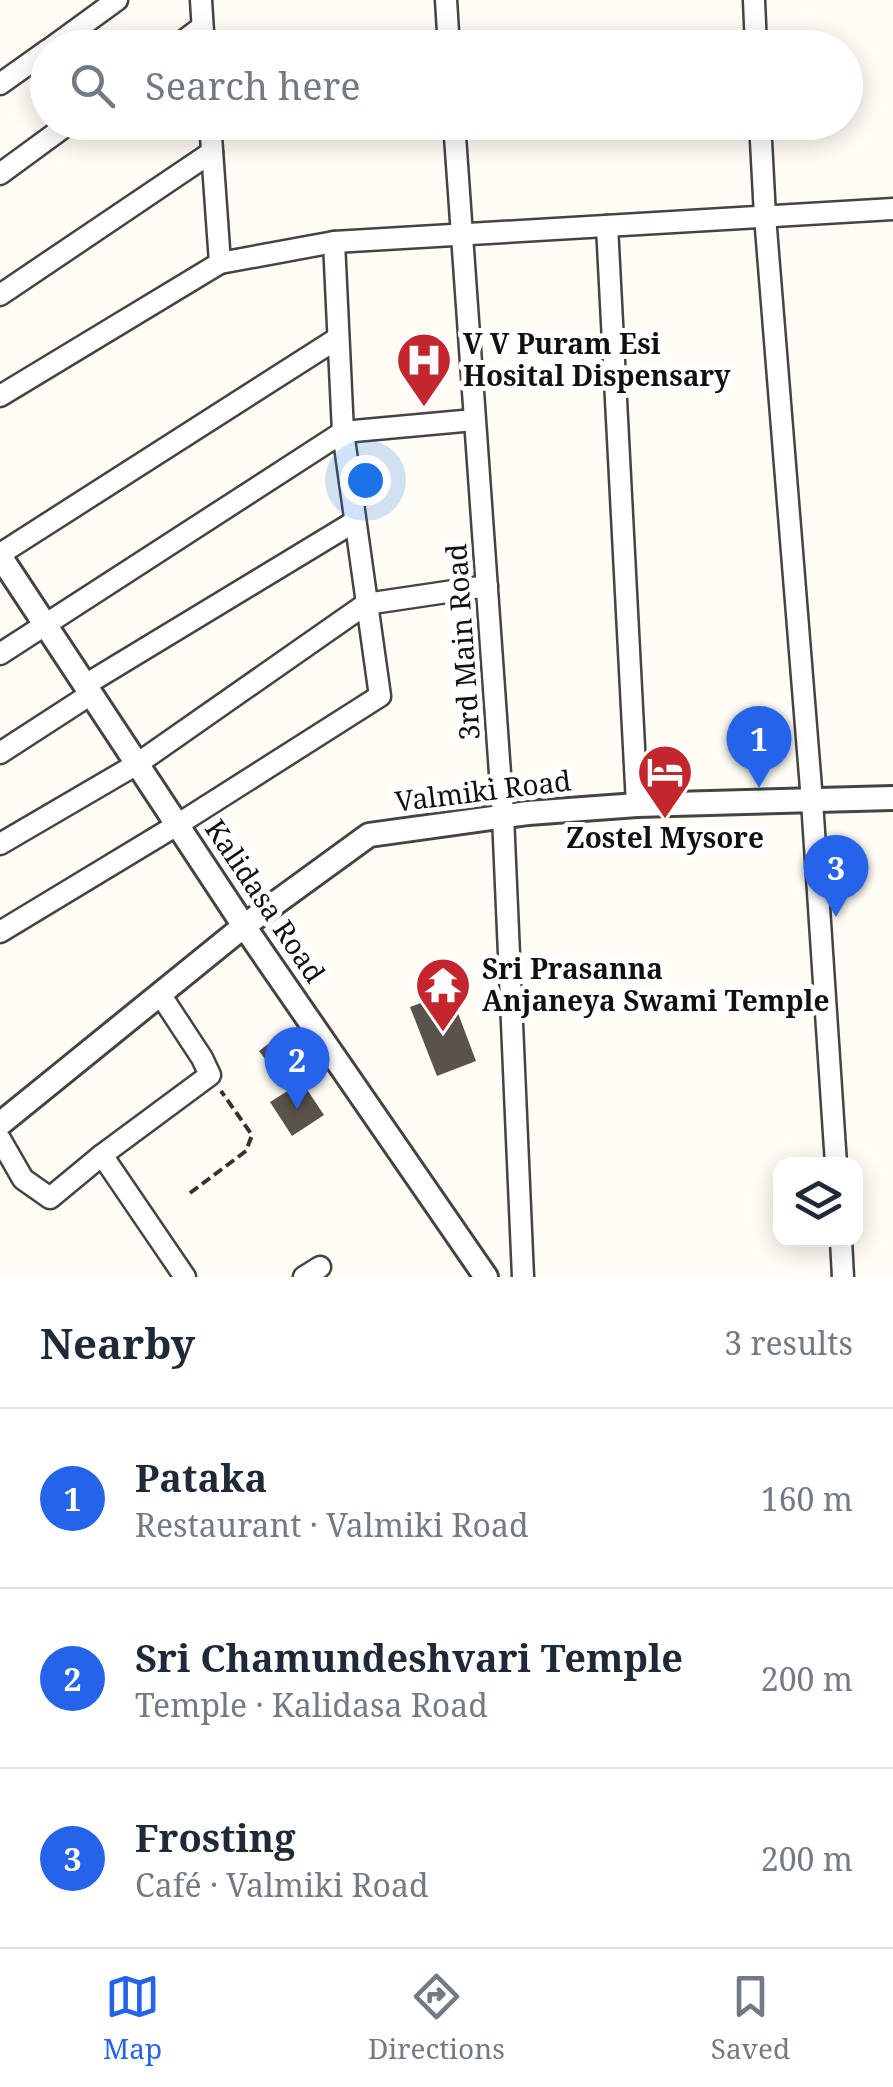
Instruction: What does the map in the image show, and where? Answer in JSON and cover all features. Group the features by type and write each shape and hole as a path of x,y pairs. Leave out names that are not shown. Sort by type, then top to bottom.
{"street":[{"path":"75,30 117,0"},
{"path":"202,0 203,30"},
{"path":"446,0 448,30"},
{"path":"754,0 755,30"},
{"path":"0,84 30,63"},
{"path":"0,174 46,140"},
{"path":"211,140 220,263"},
{"name":"3rd Main Road","path":"455,140 503,816 523,1277"},
{"path":"761,140 836,1157"},
{"path":"0,295 212,152"},
{"path":"0,396 220,263 334,242 893,209"},
{"path":"607,226 637,805"},
{"path":"0,932 380,696 343,432 334,242"},
{"path":"0,555 338,338"},
{"path":"0,654 343,432 474,420"},
{"path":"0,754 88,690 354,522"},
{"name":"Kalidasa Road","path":"0,555 244,926 486,1277"},
{"path":"0,844 137,764 366,604 486,586"},
{"name":"Valmiki Road","path":"0,1124 244,926 369,835 503,816 637,805 893,798"},
{"path":"0,1139 22,1179 50,1198 210,1075 160,994"},
{"path":"102,1155 185,1277"},
{"path":"841,1247 843,1277"}],"path":[{"path":"190,1193 246,1151 252,1136 210,1075"}],"building":[{"name":"Sri Prasanna Anjaneya Swami Temple","path":"450,992 476,1061 437,1076 410,1007"},
{"path":"280,1035 296,1056 275,1072 259,1051"},
{"path":"302,1082 324,1115 292,1136 270,1102"}],"place":[{"name":"V V Puram Esi Hosital Dispensary","path":"424,409"},
{"name":"Pataka","path":"759,788"},
{"name":"Zostel Mysore","path":"665,821"},
{"name":"Frosting","path":"836,917"},
{"name":"Sri Prasanna Anjaneya Swami Temple","path":"443,1034"},
{"name":"Sri Chamundeshvari Temple","path":"297,1109"}]}
